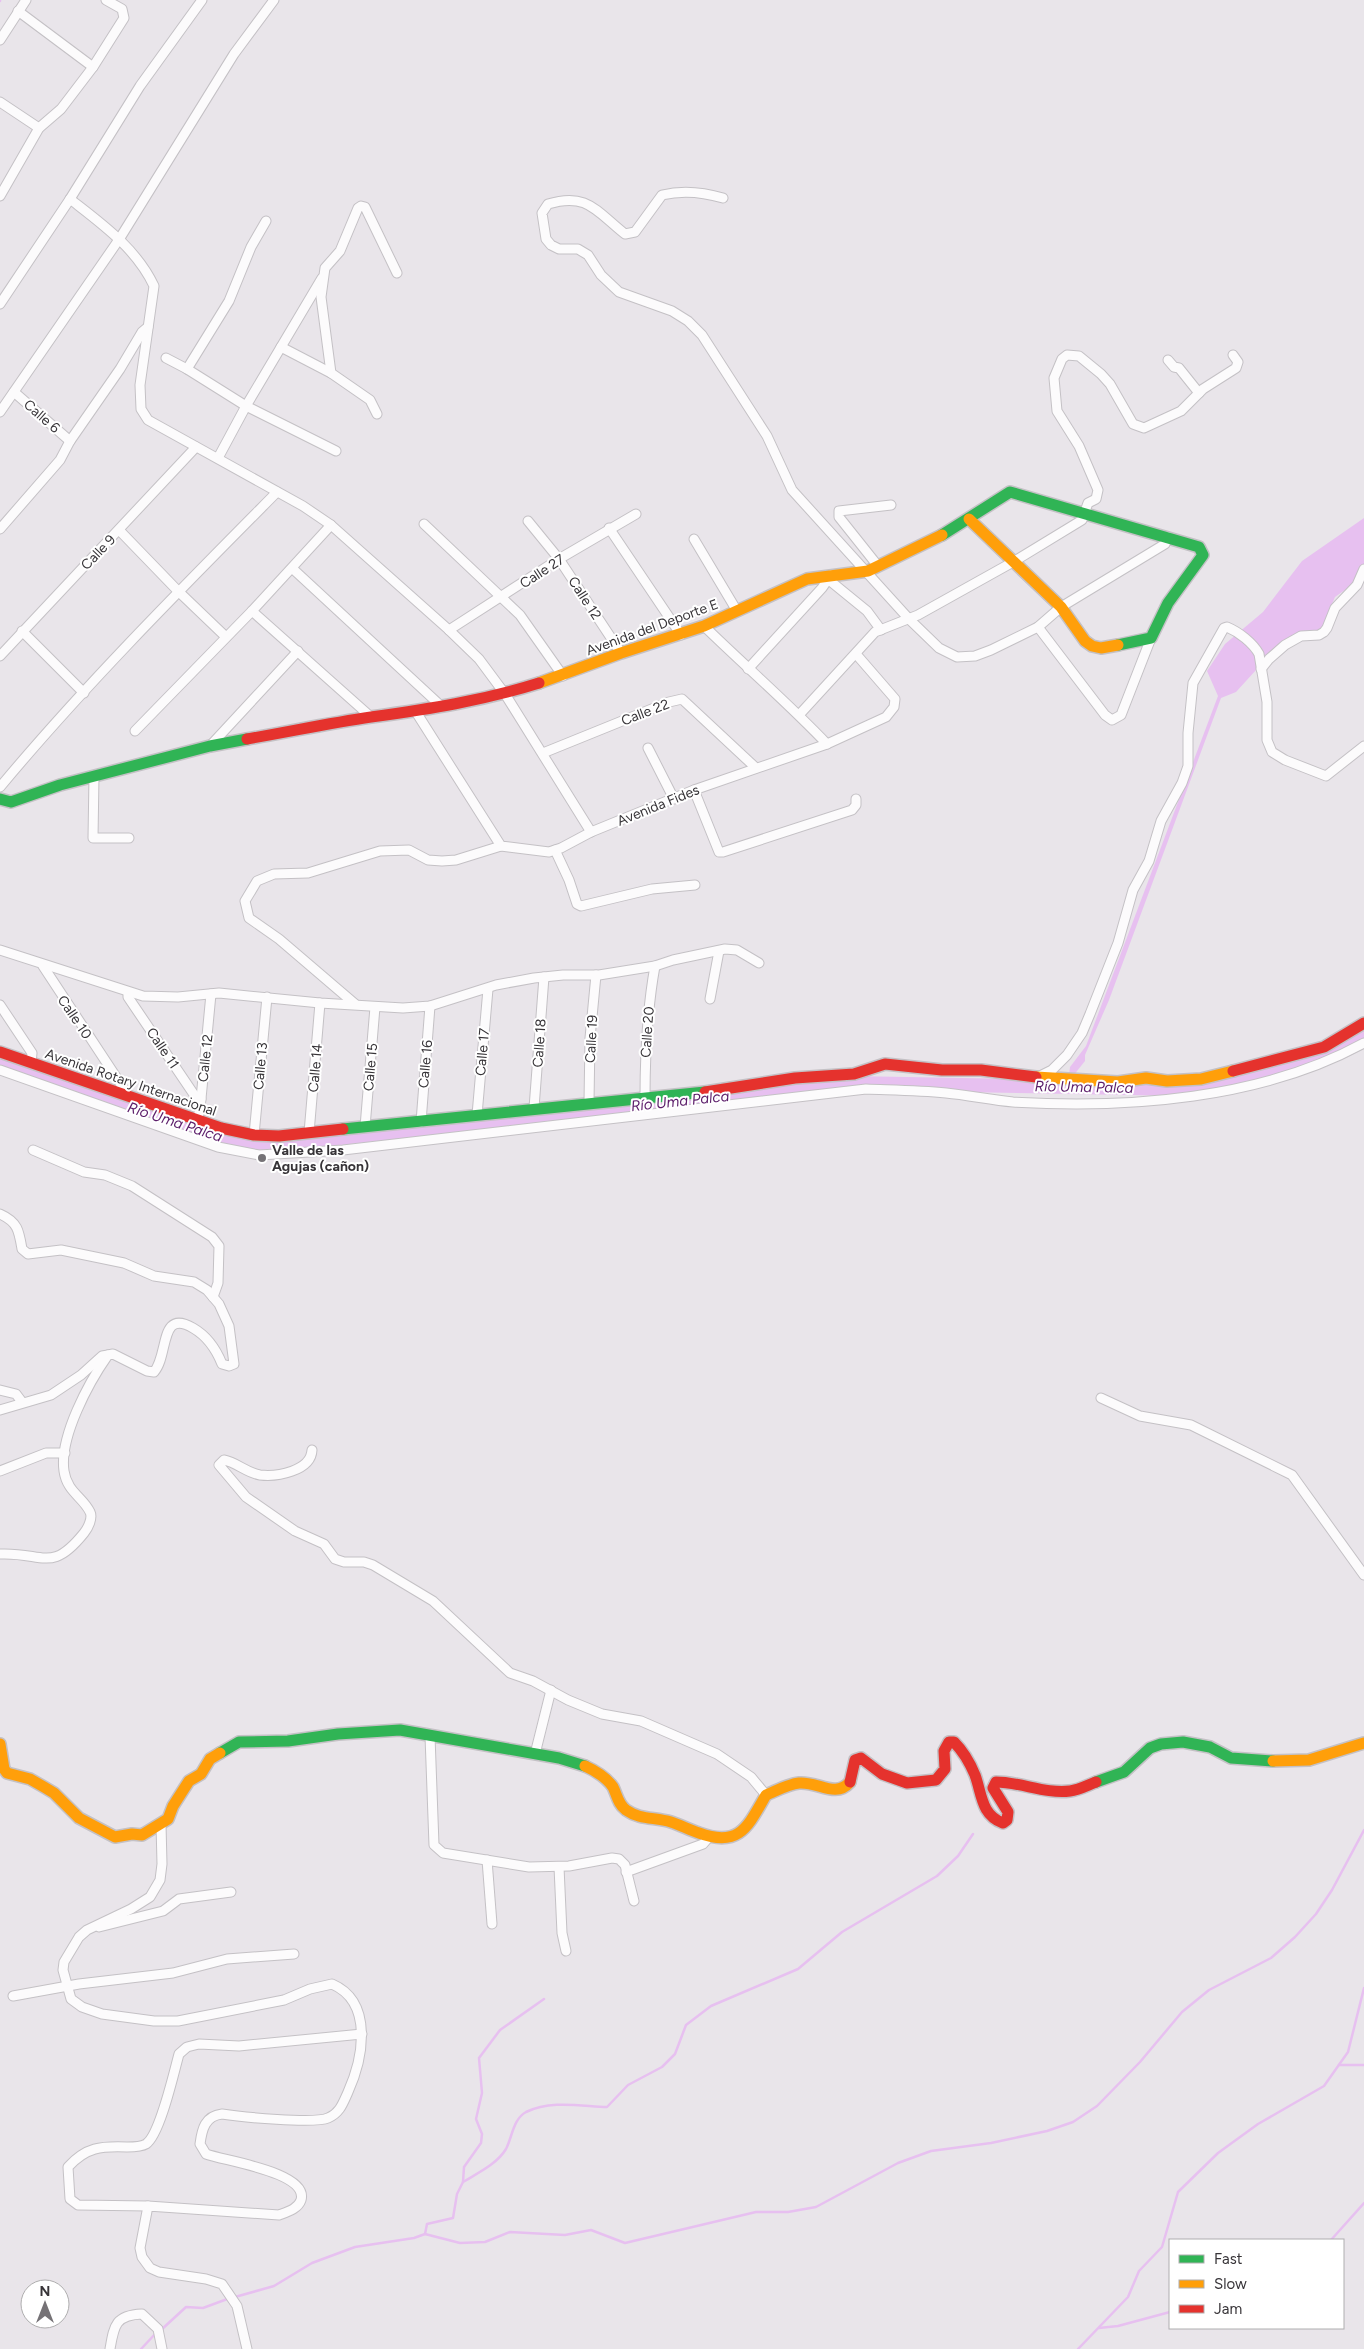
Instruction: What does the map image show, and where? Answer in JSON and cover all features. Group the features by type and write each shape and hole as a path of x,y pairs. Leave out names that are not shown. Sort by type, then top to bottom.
{"street":[{"path":"0,40 26,0"},
{"path":"0,196 3,181 39,128 61,109 93,67 124,18 122,9 106,0"},
{"path":"0,304 70,199 140,86 202,0"},
{"path":"0,412 120,238 234,54 274,0"},
{"path":"18,11 93,67"},
{"path":"0,102 39,128"},
{"path":"723,198 708,193 676,192 662,195 635,232 630,234 625,234 587,203 579,200 548,204 542,213 546,238 550,245 559,248 578,248 588,255 601,275 619,292 672,311 688,321 702,335 767,436 792,490 830,533 873,569"},
{"path":"70,199 120,238 149,274 154,286 141,368 141,409 148,420 218,458 331,524 449,630 479,659 505,694 591,832"},
{"path":"218,458 280,347 321,280 325,268 340,251 358,208 361,206 365,207 369,212 375,229 397,273"},
{"path":"187,368 229,301 251,247 266,221"},
{"path":"325,268 321,297 331,373"},
{"path":"0,529 60,460 70,441 120,369 142,332 148,327"},
{"path":"280,347 331,373 370,400 377,414"},
{"path":"799,715 875,632 909,619 1012,562 1082,520 1088,503 1096,499 1098,490 1079,446 1057,411 1054,378 1062,358 1067,355 1079,356 1101,374 1110,384 1134,424 1141,428 1149,427 1182,411 1199,393 1236,368 1238,362 1233,355"},
{"path":"166,358 187,368 246,406 336,451"},
{"path":"1168,360 1174,367 1179,368 1199,393"},
{"name":"Calle 6","path":"14,392 70,441"},
{"name":"Calle 9","path":"0,656 196,447"},
{"path":"0,787 46,732 178,591 277,492"},
{"name":"Avenida del Deporte E","path":"0,799 11,802 94,776 210,746 371,717 416,712 505,694 563,676 621,653 681,635 807,579 873,569 912,552 969,520 1010,492 1085,514"},
{"path":"891,505 839,511 839,517 909,619 939,648 957,658 983,653 1038,626 1061,607 1165,544 1168,537"},
{"name":"Calle 27","path":"449,630 559,559 609,528 636,514"},
{"path":"1038,626 1105,715 1112,720 1121,715 1168,603 1202,555 1199,546 1085,514"},
{"path":"969,520 1061,607 1085,641 1092,646 1101,648 1152,638"},
{"name":"Calle 12","path":"528,521 559,559 621,653"},
{"path":"135,731 293,568 331,524"},
{"path":"424,524 520,614 563,676"},
{"path":"609,528 681,635"},
{"path":"119,530 226,637"},
{"path":"694,539 737,611"},
{"path":"293,568 441,706"},
{"path":"1261,669 1285,645 1301,636 1319,635 1324,632 1328,628 1335,608 1357,585 1364,569"},
{"path":"748,669 830,577 867,611 881,630"},
{"path":"252,611 371,717"},
{"path":"704,626 799,715 827,744"},
{"path":"1040,1076 1052,1070 1067,1056 1082,1033 1090,1014 1118,943 1133,890 1149,861 1161,821 1182,783 1188,766 1188,733 1193,682 1224,628 1227,627 1235,631 1256,648 1259,654 1268,712 1267,740 1272,752 1326,776 1364,746"},
{"path":"22,631 84,693"},
{"path":"210,746 298,651"},
{"name":"Avenida Fides","path":"501,846 549,852 555,850 591,832 694,790 827,744 886,716 894,707 895,699 856,654"},
{"name":"Calle 22","path":"543,754 669,702 682,699 756,768"},
{"path":"355,1004 279,938 249,918 245,901 257,881 274,874 308,874 380,851 409,850 428,860 442,861 456,860 501,846 416,712"},
{"path":"648,748 674,799"},
{"path":"94,776 93,838 129,838"},
{"path":"694,790 719,852 852,810 856,805 856,799"},
{"path":"555,850 569,880 577,904 581,906 652,889 695,885"},
{"path":"0,950 43,966 143,996 178,997 219,993 320,1003 375,1006 430,1006 488,989 544,977 596,975 655,966 673,960 720,951 737,950 759,963"},
{"path":"710,999 720,951"},
{"name":"Calle 10","path":"43,966 122,1086 121,1094"},
{"name":"Calle 20","path":"645,1098 645,1046 650,993 655,966"},
{"name":"Calle 19","path":"589,1102 590,1038 596,975"},
{"name":"Calle 18","path":"534,1108 544,977"},
{"name":"Calle 17","path":"477,1115 488,989"},
{"name":"Calle 11","path":"128,993 128,997 192,1091 198,1099 201,1099"},
{"name":"Calle 12","path":"197,1121 201,1099 211,994"},
{"name":"Calle 13","path":"254,1135 267,997"},
{"name":"Calle 14","path":"309,1133 320,1003"},
{"path":"0,1005 32,1052 31,1063"},
{"name":"Calle 15","path":"365,1127 375,1006"},
{"name":"Calle 16","path":"421,1122 430,1006"},
{"name":"Avenida Rotary Internacional","path":"0,1052 197,1121 254,1135 279,1136 421,1122 589,1102 697,1093 805,1077 854,1074 885,1064 942,1070 981,1070 1012,1075 1118,1082 1146,1078 1167,1080 1201,1079 1324,1046 1364,1023"},
{"path":"0,1070 218,1147 259,1155 343,1150 866,1089 946,1093 1012,1102 1100,1104 1170,1100 1184,1095 1234,1089 1278,1077 1325,1062 1364,1043"},
{"path":"33,1150 84,1172 105,1175 132,1186 212,1237 219,1246 218,1283 213,1297"},
{"path":"0,1214 13,1221 19,1228 22,1249 28,1254 61,1250 124,1263 154,1276 194,1282 219,1304 229,1326 234,1364 228,1366 222,1364 218,1353 203,1334 186,1324 171,1325 167,1331 160,1365 154,1372 147,1371 113,1354 102,1356 81,1375 51,1395 0,1410"},
{"path":"0,1554 50,1559 62,1557 87,1530 92,1516 68,1483 64,1470 65,1453 70,1431 82,1401 108,1355"},
{"path":"0,1390 16,1394 22,1402"},
{"path":"1101,1398 1140,1416 1191,1426 1292,1475 1364,1575"},
{"path":"312,1450 309,1461 302,1466 276,1474 260,1475 224,1460 218,1465 246,1497 295,1531 324,1544 335,1559 344,1562 364,1562 373,1565 433,1601 510,1673 533,1681 602,1714 641,1721 717,1754 751,1777 766,1795"},
{"path":"0,1471 46,1452 65,1453"},
{"path":"535,1754 550,1690"},
{"path":"0,1744 4,1769 7,1773 30,1779 44,1787 54,1793 79,1818 115,1837 132,1834 142,1835 168,1819 173,1806 186,1790 189,1781 200,1774 210,1758 239,1742 288,1741 378,1730 400,1730 535,1754 579,1764 598,1774 611,1784 618,1801 630,1813 645,1820 670,1822 709,1837 717,1838 742,1833 749,1825 766,1795 799,1783 807,1783 823,1789 837,1790 846,1787 850,1782 855,1760 861,1758 882,1774 906,1783 936,1780 945,1769 946,1744 949,1742 954,1742 975,1776 984,1808 996,1822 1002,1823 1007,1820 1008,1812 993,1788 996,1782 1012,1782 1054,1791 1071,1791 1107,1780 1124,1772 1150,1748 1161,1744 1194,1743 1210,1746 1231,1758 1281,1761 1309,1760 1364,1743"},
{"path":"430,1736 434,1845 443,1853 529,1867 559,1867 612,1858 619,1859 625,1866 634,1901"},
{"path":"161,1824 162,1864 160,1880 150,1896 131,1909 87,1930 79,1937 64,1962 63,1970 66,1986 72,1999 76,2003 102,2014 154,2021 178,2021 284,2000 332,1984 344,1991 354,2004 359,2015 362,2034 362,2050 355,2077 340,2110 326,2119 310,2120 222,2114 214,2115 203,2127 200,2144 206,2154 276,2174 295,2184 302,2195 300,2203 294,2208 280,2215 148,2206 78,2204 70,2199 68,2167 78,2155 103,2146 135,2147 146,2144 156,2132 179,2054 183,2050 198,2044 238,2046 362,2034"},
{"path":"626,1872 703,1844 709,1837"},
{"path":"487,1860 492,1924"},
{"path":"559,1867 562,1934 566,1952"},
{"path":"87,1930 148,1916 162,1911 179,1899 231,1892"},
{"path":"14,1996 66,1986 172,1973 227,1959 294,1954"},
{"path":"148,2206 140,2248 142,2257 150,2268 159,2272 206,2279 222,2284 237,2306 247,2349"},
{"path":"110,2349 113,2328 122,2318 131,2314 142,2314 159,2333 162,2349"}],"shaded area":[{"path":"1364,518 1364,564 1356,582 1335,597 1326,624 1319,632 1277,647 1236,692 1221,698 1109,1000 1085,1055 1085,1061 1073,1076 1069,1075 1070,1067 1086,1046 1218,696 1207,671 1225,644 1263,612 1302,561"}],"waterway":[{"name":"Río Uma Palca","path":"0,1063 216,1137 252,1144 275,1145 851,1083 1183,1089 1252,1077 1301,1063 1324,1054 1364,1033"},
{"name":"Río Uma Palca","path":"1057,1088 1060,1083"},
{"path":"235,2297 274,2286 312,2263 355,2247 414,2238 425,2234 460,2243 485,2242 510,2232 565,2235 591,2230 625,2243 756,2212 788,2212 816,2207 898,2163 931,2151 991,2143 1047,2131 1073,2122 1097,2106 1140,2062 1182,2012 1209,1990 1271,1958 1295,1937 1316,1914 1332,1890 1364,1830"},
{"path":"463,2182 498,2159 506,2149 518,2119 526,2112 536,2108 555,2105 607,2107 628,2085 662,2067 675,2054 686,2025 711,2006 798,1969 842,1932 937,1876 958,1856 973,1834"},
{"path":"1078,2349 1128,2297 1139,2271 1162,2247 1178,2192 1218,2153 1258,2124 1324,2086 1348,2052 1364,1988"},
{"path":"425,2234 427,2224 453,2218 457,2194 463,2182 464,2167 481,2143 482,2134 476,2119 482,2093 479,2058 500,2030 544,1999"},
{"path":"1339,2065 1364,2065"},
{"path":"1332,2239 1364,2203"},
{"path":"161,2330 186,2307 203,2308 230,2298"},
{"path":"1099,2328 1118,2326 1169,2312"},
{"path":"141,2349 156,2333"}],"traffic: fast":[{"path":"942,535 1010,492 1199,547 1203,555 1168,603 1151,638 1118,645"},
{"path":"0,799 11,802 60,785 210,746 247,739"},
{"path":"343,1129 705,1092"},
{"path":"220,1753 239,1742 288,1741 338,1734 400,1730 559,1758 585,1766"},
{"path":"1096,1782 1124,1772 1150,1748 1161,1744 1183,1742 1210,1747 1231,1758 1273,1761"}],"traffic: slow":[{"path":"969,519 1061,607 1085,641 1092,646 1101,648 1118,645"},
{"path":"539,683 621,653 704,626 807,579 868,571 942,535"},
{"path":"1036,1077 1118,1082 1146,1078 1167,1081 1201,1079 1233,1071"},
{"path":"1273,1761 1309,1760 1364,1743"},
{"path":"0,1744 4,1769 7,1773 30,1779 44,1787 54,1793 79,1818 115,1837 132,1834 142,1835 168,1819 173,1806 189,1781 201,1774 210,1759 220,1753"},
{"path":"585,1766 607,1780 613,1787 621,1805 631,1813 642,1817 665,1820 696,1832 724,1838 733,1836 748,1825 766,1795 799,1783 838,1789 850,1782"}],"traffic: jam":[{"path":"247,739 455,704 539,683"},
{"path":"1233,1071 1324,1047 1364,1023"},
{"path":"0,1052 221,1128 254,1135 279,1136 343,1129"},
{"path":"705,1092 795,1078 854,1074 885,1064 942,1070 981,1070 1036,1077"},
{"path":"850,1782 855,1760 861,1758 882,1774 907,1783 936,1780 945,1769 944,1751 949,1742 954,1742 969,1762 986,1809 990,1815 1003,1823 1007,1820 1008,1812 993,1788 996,1782 1051,1791 1077,1790 1096,1782"}],"place":[{"name":"Valle de las Agujas (cañon)","path":"262,1158"}]}
